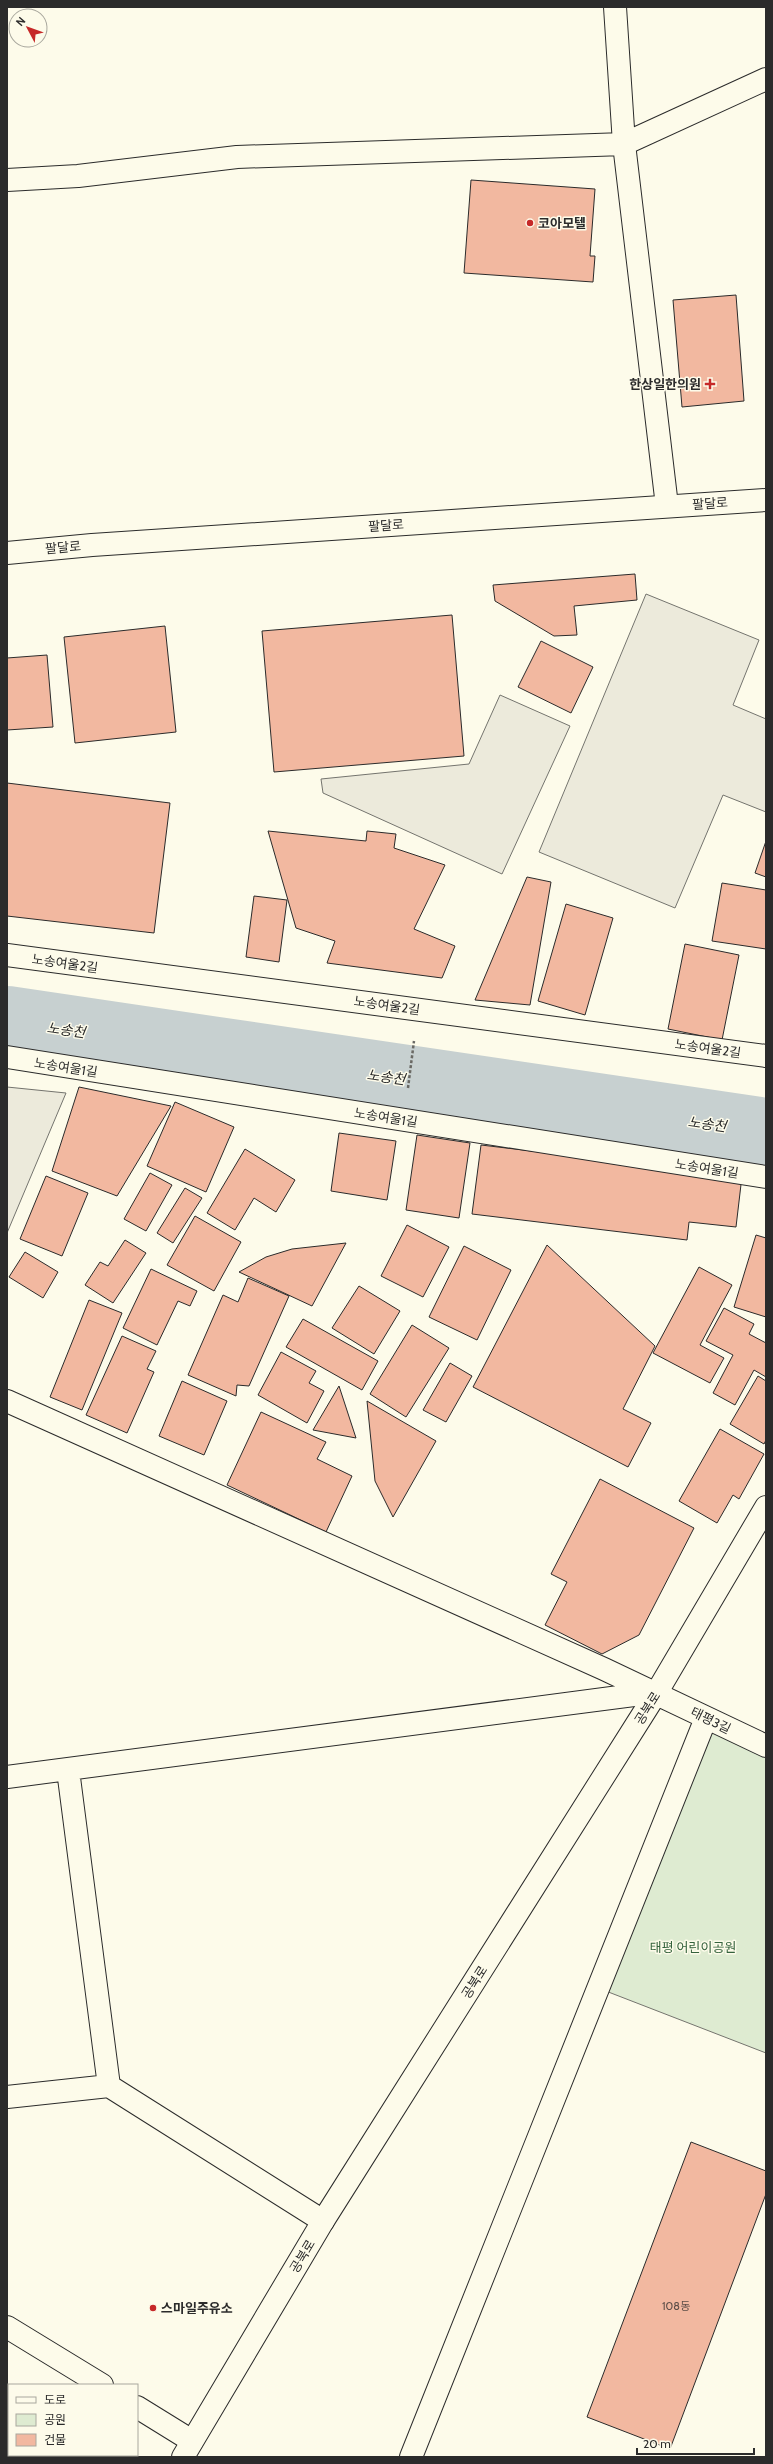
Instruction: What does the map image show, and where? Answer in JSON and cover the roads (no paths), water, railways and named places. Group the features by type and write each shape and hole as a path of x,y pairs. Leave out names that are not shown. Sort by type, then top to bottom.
{"street":[{"path":"615,7 624,144 667,506"},
{"path":"7,180 78,176 237,157 624,144 766,79"},
{"name":"팔달로","path":"7,553 92,545 766,500"},
{"name":"노송여울2길","path":"7,955 766,1056"},
{"name":"노송여울1길","path":"7,1057 766,1177"},
{"name":"태평3길","path":"7,1401 657,1692 706,1718 766,1746"},
{"name":"공북로","path":"187,2449 323,2221 657,1692 766,1507"},
{"path":"7,1777 657,1692"},
{"path":"411,2457 706,1718"},
{"path":"68,1770 109,2086"},
{"path":"7,2097 109,2086 323,2221"},
{"path":"7,2326 100,2384"},
{"path":"138,2408 187,2449"}],"waterway":[{"name":"노송천","path":"7,1021 766,1133"}],"place":[{"name":"코아모텔","path":"530,223"},
{"name":"한상일한의원","path":"710,384"},
{"name":"스마일주유소","path":"153,2308"}],"park label":[{"name":"태평 어린이공원","path":"693,1947"}]}
